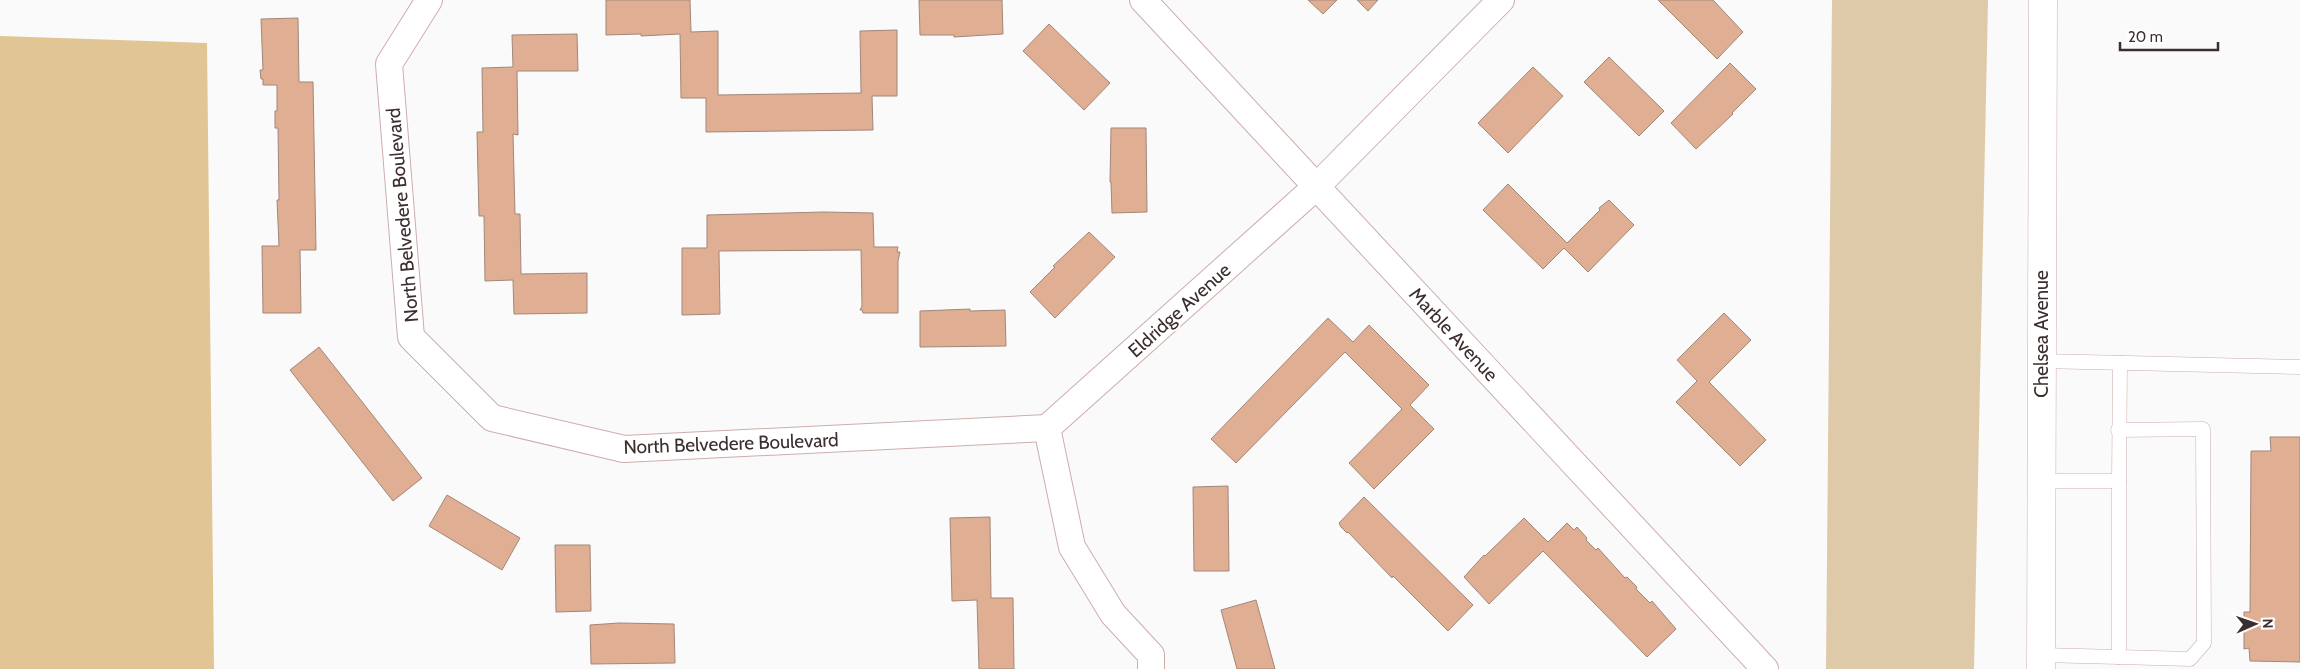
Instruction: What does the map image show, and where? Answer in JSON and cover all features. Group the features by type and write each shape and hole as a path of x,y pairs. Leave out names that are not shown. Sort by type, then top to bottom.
{"main road":[{"name":"Chelsea Avenue","path":"2041,662 2043,0"}],"street":[{"name":"North Belvedere Boulevard","path":"429,0 389,64 411,338 492,418 624,450 1047,428"},
{"name":"Marble Avenue","path":"1143,0 1765,669"},
{"name":"Eldridge Avenue","path":"1047,428 1317,186 1501,0"},
{"path":"1047,428 1072,548 1113,614 1151,655 1151,669"}],"lane":[{"path":"2041,361 2300,367"},
{"path":"2119,658 2118,430 2120,363"},
{"path":"2041,662 2119,658 2190,660 2204,642 2203,429 2118,430"},
{"path":"2041,481 2119,481"}],"shaded area":[{"path":"1832,0 1988,0 1974,669 1826,669"},
{"path":"0,36 207,43 214,669 0,669"}],"building":[{"path":"606,0 690,0 691,32 718,31 718,95 861,93 860,31 897,30 897,96 872,96 873,130 706,132 706,98 681,98 680,34 606,35"},
{"path":"919,0 1002,0 1003,34 954,37 954,35 920,35"},
{"path":"1308,0 1337,0 1323,14"},
{"path":"1357,0 1378,0 1368,11"},
{"path":"1658,0 1713,0 1743,32 1717,59"},
{"path":"298,18 299,82 313,82 316,250 300,250 301,313 263,313 262,246 279,246 277,200 279,200 278,128 275,128 277,85 263,85 263,79 261,79 260,70 263,70 261,19"},
{"path":"1049,24 1110,83 1084,110 1023,51"},
{"path":"577,34 578,71 517,71 518,135 513,134 515,214 520,214 521,274 587,273 587,313 514,314 513,280 485,281 484,216 479,216 477,132 483,132 482,68 513,67 512,35"},
{"path":"1609,57 1664,111 1639,136 1584,82"},
{"path":"1730,63 1756,89 1696,149 1671,123"},
{"path":"1533,67 1563,96 1508,153 1478,123"},
{"path":"1111,128 1146,128 1147,212 1112,213 1110,182"},
{"path":"1508,184 1567,243 1600,210 1599,208 1609,200 1634,225 1588,272 1564,248 1543,269 1483,210"},
{"path":"824,212 873,213 874,247 898,247 897,252 900,252 898,261 898,313 863,313 860,310 862,306 861,250 719,251 720,314 682,315 682,248 707,248 707,215"},
{"path":"1089,232 1115,257 1055,318 1030,292 1055,267 1053,266"},
{"path":"970,309 970,311 1005,310 1006,346 920,347 920,311"},
{"path":"1724,313 1751,340 1709,382 1766,440 1740,466 1676,402 1697,381 1677,360"},
{"path":"1328,318 1353,342 1369,325 1429,385 1410,405 1434,429 1374,489 1349,463 1402,409 1345,352 1236,463 1211,439"},
{"path":"319,347 422,478 393,501 290,370"},
{"path":"2270,437 2300,437 2300,662 2250,661 2249,648 2244,649 2244,612 2250,612 2251,451 2271,451"},
{"path":"1228,486 1229,571 1194,571 1193,487"},
{"path":"447,495 520,538 502,570 429,526"},
{"path":"1364,497 1473,605 1448,631 1341,527 1339,523"},
{"path":"990,517 991,598 1013,598 1014,669 979,669 977,600 952,601 950,518"},
{"path":"1524,518 1548,542 1567,523 1574,530 1577,527 1587,538 1586,540 1596,550 1598,548 1625,578 1627,577 1637,587 1636,589 1650,603 1652,601 1676,629 1647,657 1543,551 1489,604 1464,577 1484,555"},
{"path":"555,545 590,545 591,611 556,612"},
{"path":"1256,600 1275,669 1237,669 1221,610"},
{"path":"619,623 674,624 675,663 591,664 590,625"}]}
